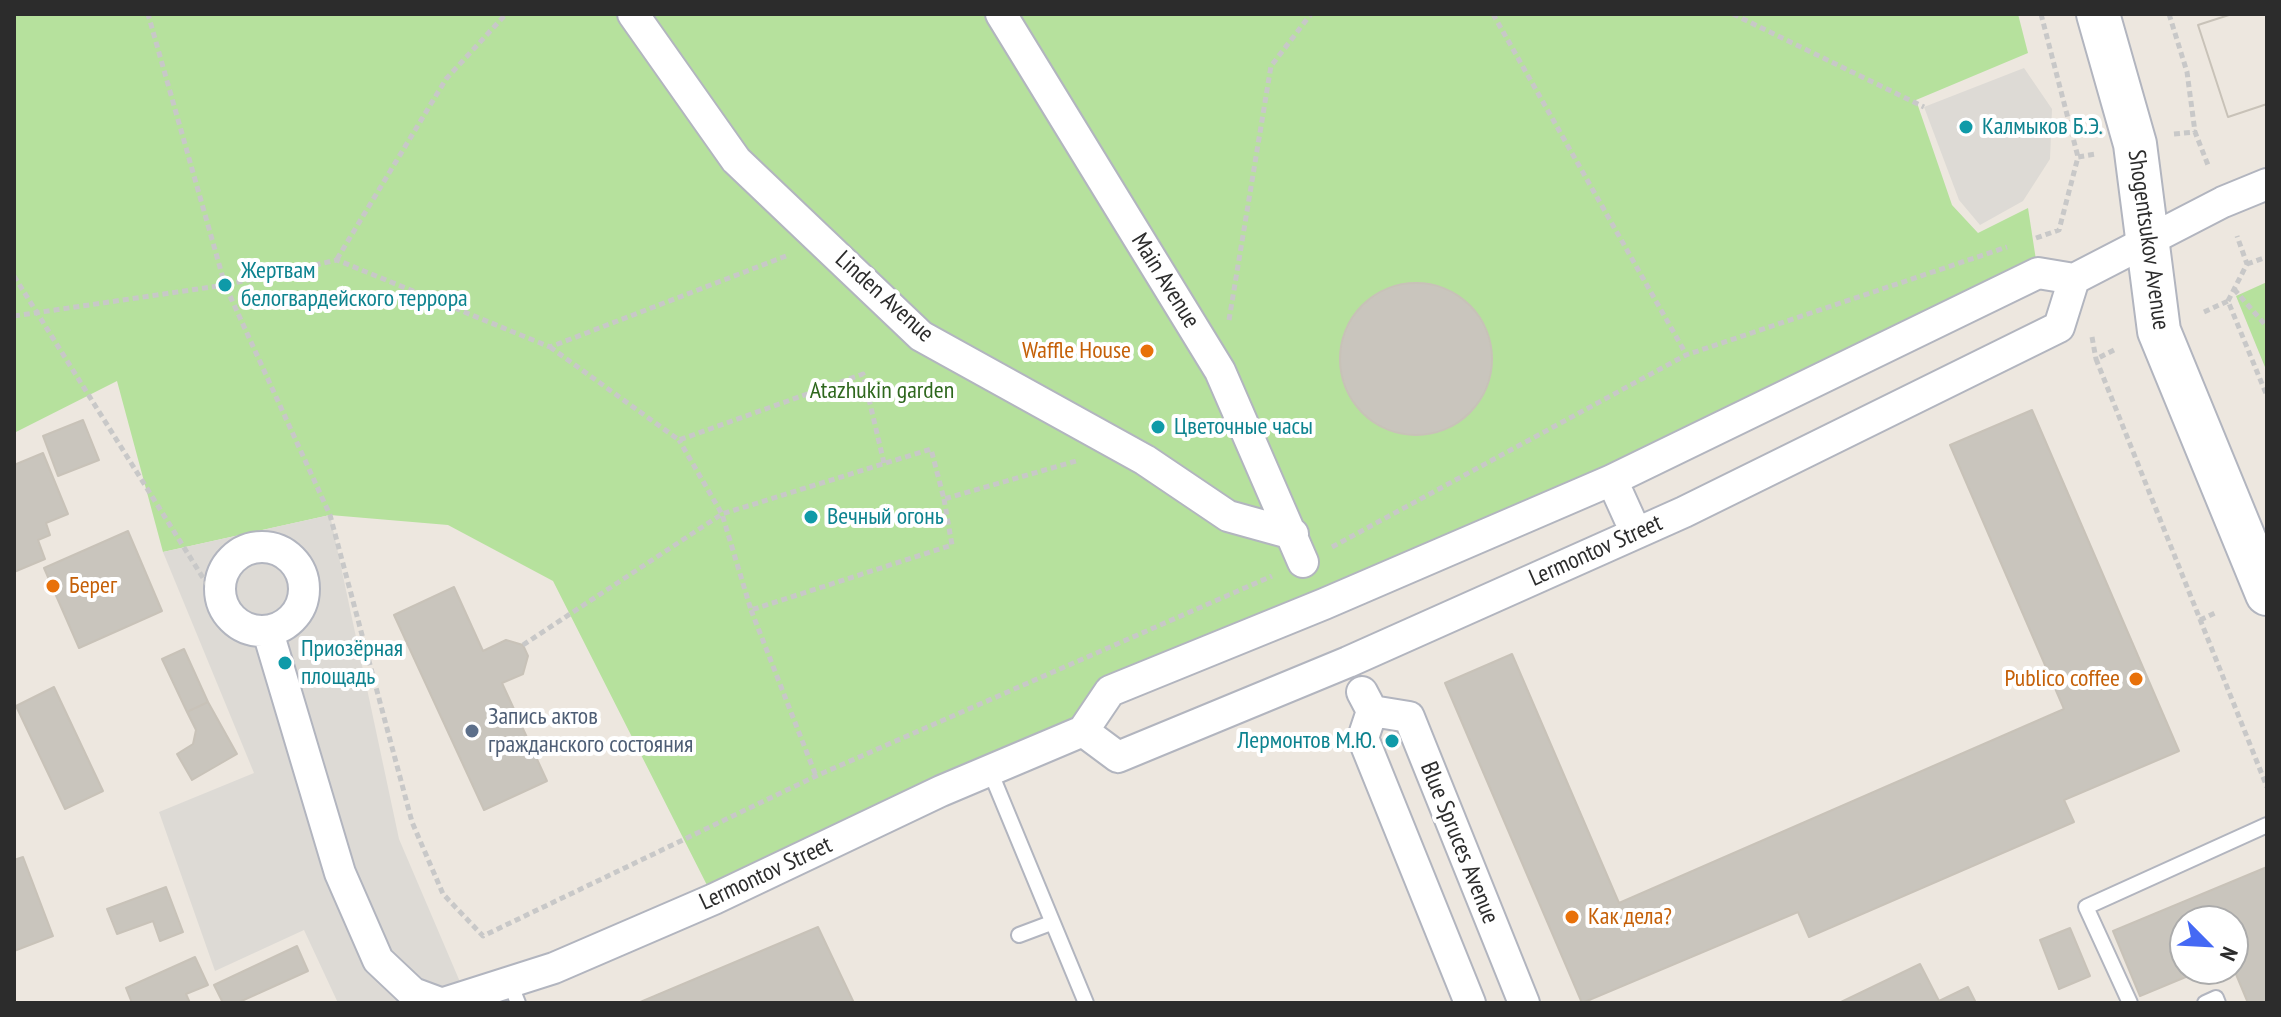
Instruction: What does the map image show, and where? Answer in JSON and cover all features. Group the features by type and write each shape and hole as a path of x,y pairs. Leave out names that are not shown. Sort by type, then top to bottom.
{"main road":[{"name":"Shogentsukov Avenue","path":"2098,14 2135,144 2159,331 2267,594"}],"street":[{"name":"Linden Avenue","path":"633,14 736,160 921,336 1123,448 1228,516 1298,548"},
{"name":"Main Avenue","path":"1001,14 1220,371 1298,548"},
{"path":"1083,731 1110,691 1324,604 1612,480 2038,273 2074,279 2223,202 2267,184"},
{"name":"Lermontov Street","path":"268,632 340,873 378,960 413,993 442,1003 514,993 990,771 1083,731 1118,757 1348,662 1636,533 2059,327 2074,279"},
{"path":"1612,480 1636,533"},
{"path":"268,546 290,557 303,577 304,602 290,622 268,632 244,629 225,613 219,589 226,566 244,550 268,546"},
{"name":"Blue Spruces Avenue","path":"1470,1003 1363,738 1367,702 1409,717 1524,1003"}],"lane":[{"path":"990,771 1086,1003"},
{"path":"2130,1003 2086,907 2267,825"},
{"path":"1019,935 1051,923"},
{"path":"2205,1003 2216,998 2218,1003"}],"path":[{"path":"148,14 225,285 330,515 412,822 443,894 483,936 1298,548 1686,355 2014,245"},
{"path":"337,260 446,79 506,14"},
{"path":"1220,371 1271,66 1311,14"},
{"path":"1493,14 1686,355"},
{"path":"1733,14 1924,107"},
{"path":"2029,240 2059,230 2078,157 2076,136 2041,14"},
{"path":"2169,14 2187,72 2195,132 2208,165"},
{"path":"2173,134 2195,132"},
{"path":"2078,157 2097,154"},
{"path":"2237,236 2247,264"},
{"path":"550,347 823,242"},
{"path":"2204,312 2228,301 2247,264 2267,257"},
{"path":"14,316 34,310 225,285 337,260 550,347 679,440 722,514 751,610 816,776"},
{"path":"14,276 225,613"},
{"path":"2234,289 2267,327"},
{"path":"2228,301 2267,396"},
{"path":"2092,336 2096,359 2267,787"},
{"path":"2096,359 2114,350"},
{"path":"679,440 863,374 884,463"},
{"path":"944,499 1123,448"},
{"path":"523,645 722,514 931,449 952,545 751,610"},
{"path":"2200,620 2217,612"}],"green space":[{"name":"Atazhukin garden","path":"14,14 2018,14 2028,53 1916,100 1952,205 1978,233 2028,208 2038,273 1110,691 1083,731 714,899 553,581 448,525 330,515 163,552 117,381 14,433"},
{"path":"2267,282 2267,372 2236,296"}],"shaded area":[{"path":"2024,68 2052,109 2050,159 2023,201 1980,225 1959,200 1924,107"},
{"name":"Приозёрная площадь","path":"330,515 399,839 469,1003 338,1003 304,930 215,971 159,812 254,773 163,552"}],"building":[{"path":"2232,14 2267,14 2267,104 2228,117 2198,25"},
{"path":"2232,14 2267,14 2267,104 2228,117 2198,25"},
{"path":"1416,283 1445,289 1470,305 1486,330 1492,359 1486,388 1470,413 1445,429 1416,435 1387,429 1362,413 1346,388 1340,359 1346,330 1362,305 1387,289"},
{"path":"2032,410 2179,751 2064,800 2074,822 1809,937 1798,912 1582,1003 1445,683 1512,654 1619,903 2064,709 1950,445"},
{"path":"83,420 99,460 58,476 43,436"},
{"path":"43,453 68,514 46,523 50,535 38,540 45,559 14,572 14,465"},
{"path":"128,531 162,611 79,648 44,568"},
{"path":"454,587 483,651 506,640 523,645 528,656 523,674 502,683 547,781 484,810 394,615"},
{"path":"184,649 208,702 187,712 162,659"},
{"path":"54,687 103,791 65,809 16,706"},
{"path":"208,702 237,754 192,780 177,754 193,744 196,730 187,712"},
{"path":"23,857 53,936 14,951 14,860"},
{"path":"2267,867 2267,1003 2248,1003 2240,985 2249,985 2249,905 2176,905"},
{"path":"166,887 183,932 160,941 153,921 117,934 107,909"},
{"path":"2169,908 2169,984 2140,996 2113,931"},
{"path":"818,927 854,1003 638,1003"},
{"path":"2070,928 2090,976 2059,989 2040,940"},
{"path":"297,946 308,971 237,1003 223,1003 214,985"},
{"path":"195,957 208,985 186,994 190,1003 132,1003 126,988"},
{"path":"1920,964 1939,1001 1968,987 1976,1003 1839,1003"}],"place":[{"name":"Калмыков Б.Э.","path":"1966,127"},
{"name":"Жертвам белогвардейского террора","path":"225,285"},
{"name":"Waffle House","path":"1147,351"},
{"name":"Цветочные часы","path":"1158,427"},
{"name":"Вечный огонь","path":"811,517"},
{"name":"Берег","path":"53,586"},
{"name":"Приозёрная площадь","path":"285,663"},
{"name":"Publico coffee","path":"2136,679"},
{"name":"Запись актов гражданского состояния","path":"472,731"},
{"name":"Лермонтов М.Ю.","path":"1392,741"},
{"name":"Как дела?","path":"1572,917"}]}
